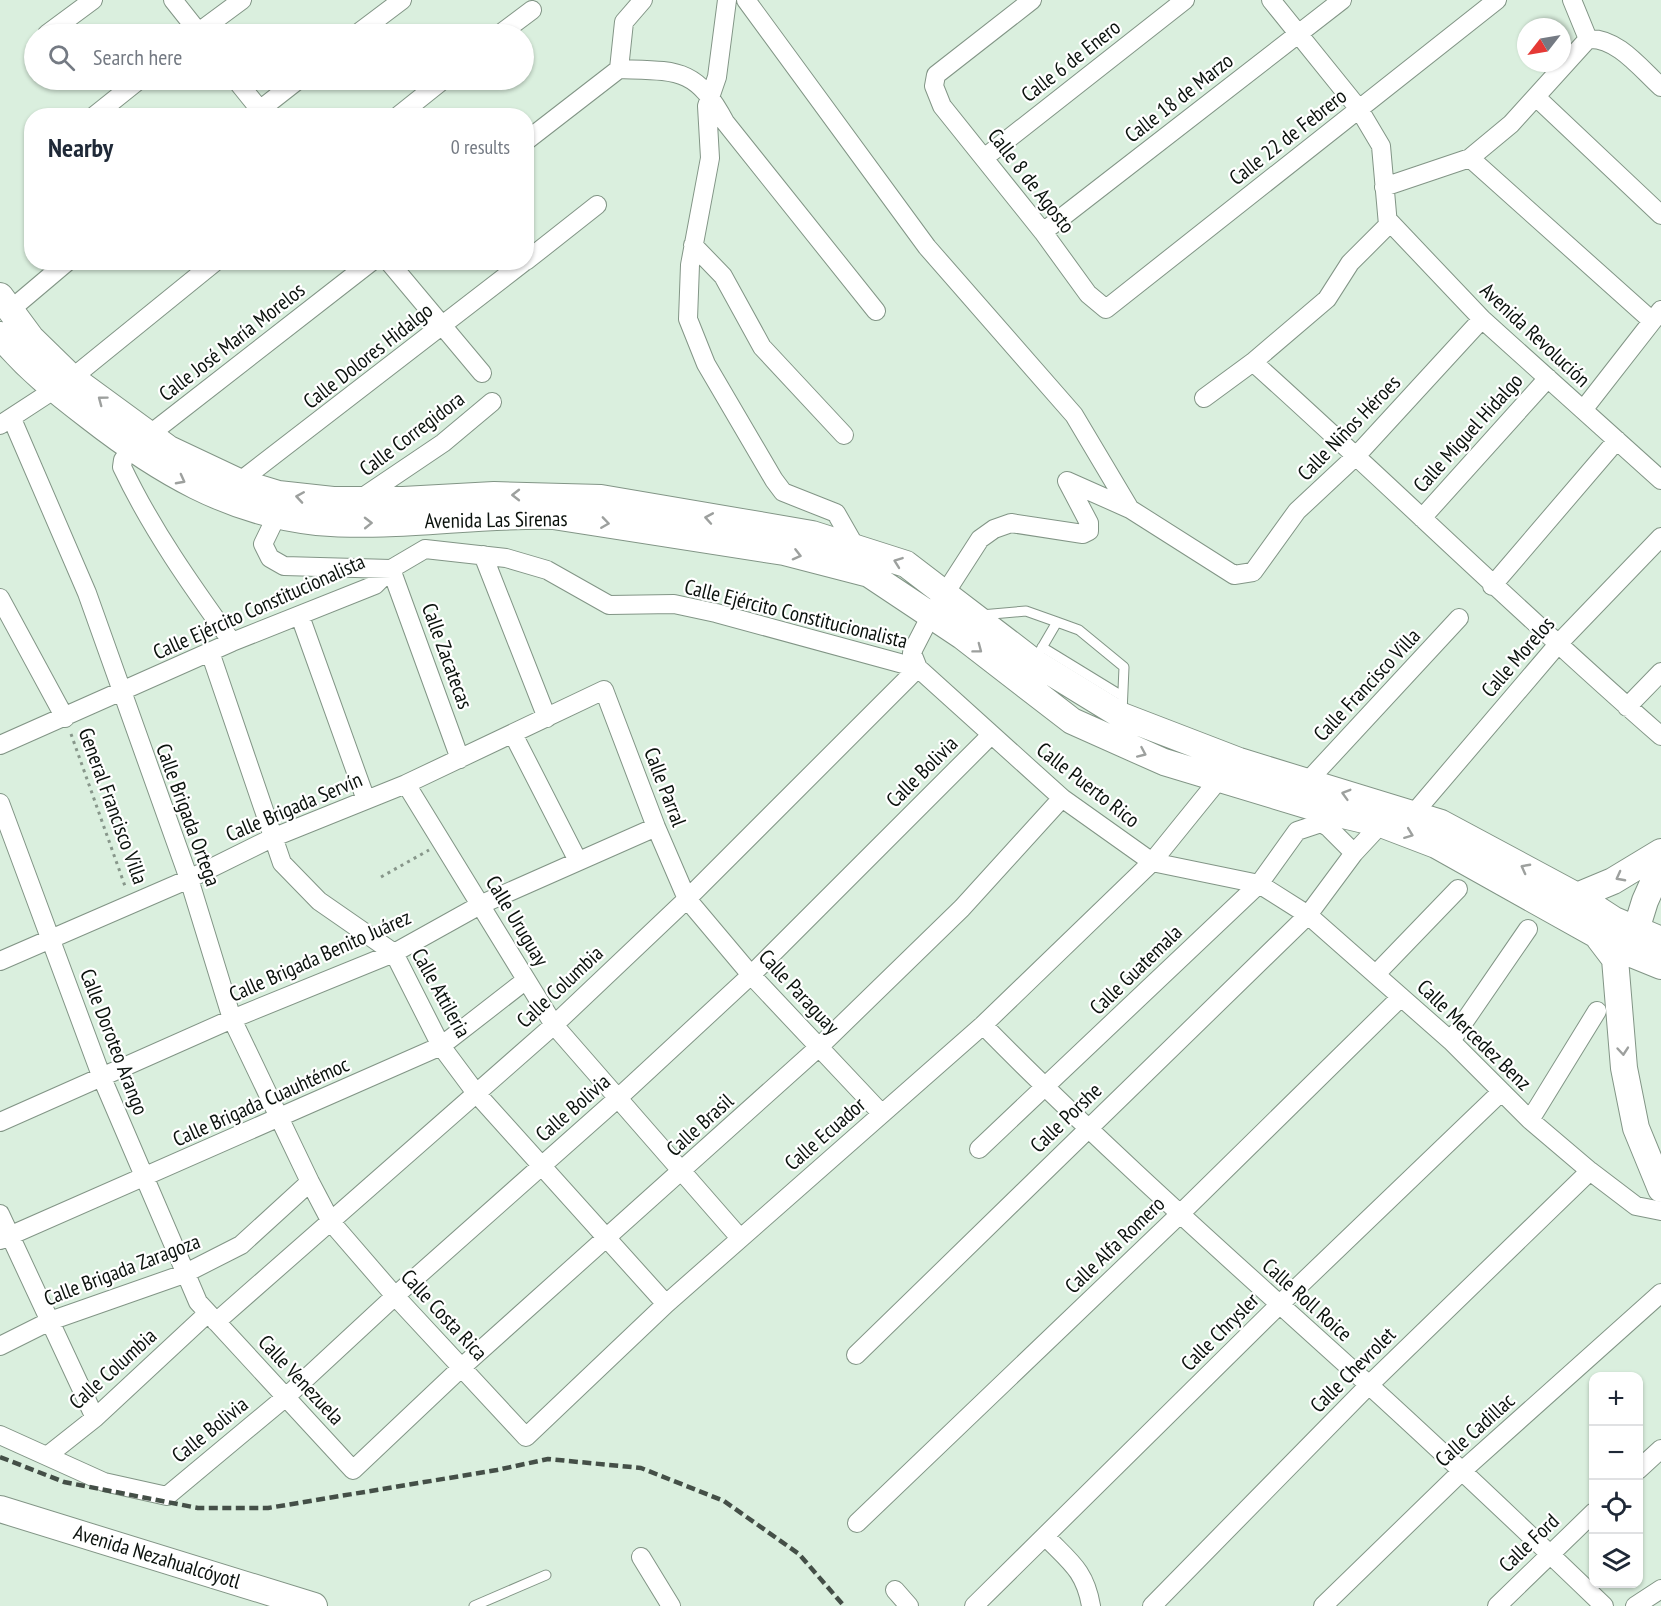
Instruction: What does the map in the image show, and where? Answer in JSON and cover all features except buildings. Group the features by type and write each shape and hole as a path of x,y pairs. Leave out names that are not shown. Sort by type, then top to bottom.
{"main road":[{"path":"5,303 63,385"},
{"path":"0,335 140,442"},
{"name":"Avenida Las Sirenas","path":"140,442 238,482 289,495 358,500 494,495 576,495 812,534 906,564 972,615 1122,706 1239,761 1441,823 1577,896 1633,942"},
{"name":"Avenida Las Sirenas","path":"140,442 169,473 219,498 277,515 317,522 364,524 516,516 607,523 784,552 869,574 931,615 1072,721 1164,762 1220,778 1323,817 1381,824 1436,845 1577,922"},
{"path":"1577,896 1613,881 1661,852"},
{"path":"1619,992 1645,901 1661,865"},
{"path":"1577,922 1633,942 1661,966"},
{"path":"1577,922 1603,941 1615,959 1624,1068 1636,1128 1661,1190"},
{"path":"1633,942 1661,940"},
{"name":"Avenida Nezahualcóyotl","path":"0,1509 314,1606"}],"street":[{"path":"61,24 93,0"},
{"path":"173,0 191,24"},
{"path":"211,24 242,0"},
{"path":"370,24 402,0"},
{"path":"618,69 624,22 643,0"},
{"path":"727,0 717,77 707,106 710,158 690,265 688,319 706,364 783,492 836,513 856,548"},
{"path":"746,0 927,247 1074,415 1130,509"},
{"name":"Calle 8 de Agosto","path":"1032,0 936,75 934,86 942,106 1043,232 1088,294 1106,309"},
{"name":"Calle 6 de Enero","path":"984,158 1185,0"},
{"path":"1204,398 1252,362 1328,299 1350,263 1388,225 1381,146 1359,109 1271,0"},
{"name":"Calle 18 de Marzo","path":"1043,232 1342,0"},
{"name":"Calle 22 de Febrero","path":"1106,309 1497,0"},
{"path":"1572,0 1588,39"},
{"path":"513,24 532,10"},
{"path":"1384,187 1470,158 1511,124 1588,39 1600,38 1615,46 1661,87"},
{"path":"534,135 618,69 667,71 696,80 711,95 725,122 876,311"},
{"path":"104,108 126,90"},
{"path":"243,90 256,108"},
{"path":"265,108 286,90"},
{"path":"408,108 430,90"},
{"path":"1536,97 1661,215"},
{"path":"1470,158 1656,315 1583,410"},
{"name":"Calle Dolores Hidalgo","path":"534,255 597,205"},
{"name":"Avenida Revolución","path":"1388,225 1388,220 1482,319 1661,480"},
{"path":"693,246 723,276 762,347 844,435"},
{"path":"5,303 55,270"},
{"path":"6,422 63,385 205,270"},
{"name":"Calle José María Morelos","path":"140,442 361,270"},
{"path":"396,270 482,373"},
{"name":"Calle Dolores Hidalgo","path":"238,482 515,270"},
{"name":"Calle Niños Héroes","path":"1130,509 1234,575 1253,572 1298,511 1357,455 1482,319"},
{"path":"1252,362 1357,455 1492,586 1559,643 1661,736"},
{"name":"Calle Miguel Hidalgo","path":"1422,518 1548,378"},
{"name":"Calle Corregidora","path":"358,500 442,443 492,402"},
{"name":"Calle Brigada Ortega","path":"6,422 87,593 120,693 189,879 232,1019 331,1222"},
{"path":"1492,586 1617,440"},
{"path":"140,442 123,460 122,467 142,509 174,562 232,642"},
{"path":"918,668 912,653 931,615 947,594 980,539 994,529 1011,523 1083,534 1089,531 1089,523 1067,481 1130,509"},
{"path":"277,515 263,544 270,558 284,566 391,569"},
{"name":"Calle Morelos","path":"1414,813 1559,643 1661,537"},
{"name":"Calle Ejército Constitucionalista","path":"0,745 232,642 375,585 391,569 425,549 506,558 547,570 609,605 674,604 716,613 918,668"},
{"path":"483,555 547,718"},
{"name":"Calle Zacatecas","path":"391,569 460,759"},
{"path":"0,598 65,718"},
{"path":"300,616 366,800"},
{"name":"Calle Francisco Villa","path":"1307,782 1460,618"},
{"name":"Calle Attileria","path":"210,652 282,863 319,901 394,953 441,1046 476,1093 666,1304"},
{"name":"Calle Puerto Rico","path":"918,668 1062,798 1152,862 1259,884"},
{"name":"Calle Columbia","path":"47,1456 95,1418 212,1317 331,1222 554,1025 687,899 918,668"},
{"path":"1627,706 1661,672"},
{"name":"Calle Brigada Servín","path":"0,961 51,941 189,879 272,838 406,784 604,690"},
{"name":"Calle Parral","path":"604,690 656,827 687,899"},
{"path":"513,734 578,861"},
{"name":"Calle Bolivia","path":"47,1456 104,1482 166,1496 287,1396 395,1296 617,1099 751,975 991,735"},
{"name":"Calle Ecuador","path":"526,1437 666,1304 983,1025 1152,862 1220,778"},
{"name":"Calle Uruguay","path":"406,784 482,904 554,1025 740,1238"},
{"name":"Calle Brasil","path":"353,1470 462,1367 819,1047 962,908 1062,798"},
{"name":"Calle Doroteo Arango","path":"0,803 102,1078 143,1178 184,1274 198,1302 212,1317"},
{"path":"1323,817 1328,827 1354,853"},
{"name":"Calle Guatemala","path":"979,1149 1259,884 1297,831 1323,817"},
{"name":"Calle Porshe","path":"856,1355 1308,915 1354,853 1381,824"},
{"name":"Calle Brigada Benito Juárez","path":"0,1122 232,1019 394,953 482,904 656,827"},
{"name":"Calle Mercedez Benz","path":"1259,884 1308,915 1451,1041 1500,1093 1590,1171 1636,1206 1661,1211"},
{"path":"1376,974 1458,889"},
{"name":"Calle Paraguay","path":"687,899 751,975 882,1114"},
{"path":"1451,1041 1528,929"},
{"name":"Calle Brigada Cuauhtémoc","path":"5,1237 279,1119 441,1046 526,980"},
{"name":"Calle Alfa Romero","path":"857,1523 1179,1215 1401,997"},
{"path":"1530,1120 1597,1011"},
{"name":"Calle Roll Roice","path":"983,1025 1087,1129 1179,1215 1369,1385 1604,1606"},
{"name":"Calle Chrysler","path":"974,1606 1279,1305 1500,1093"},
{"name":"Calle Chevrolet","path":"1152,1606 1369,1385 1590,1171"},
{"name":"Calle Brigada Zaragoza","path":"0,1346 50,1321 184,1274 242,1245 310,1182"},
{"path":"0,1214 5,1237 50,1321 95,1418"},
{"name":"Calle Costa Rica","path":"331,1222 395,1296 526,1437"},
{"name":"Calle Cadillac","path":"1323,1606 1462,1471 1661,1293"},
{"name":"Calle Venezuela","path":"212,1317 353,1470"},
{"path":"0,1435 47,1456"},
{"path":"1643,1465 1661,1449"},
{"name":"Calle Ford","path":"1497,1606 1589,1516"},
{"path":"1045,1536 1082,1574 1087,1584 1091,1606"},
{"path":"641,1557 671,1606"},
{"path":"1635,1606 1661,1589"},
{"path":"895,1590 909,1606"}],"lane":[{"path":"972,615 1026,611 1079,630 1124,667 1122,706"},
{"path":"1038,655 1057,622"},
{"path":"474,1606 546,1575"}],"path":[{"name":"General Francisco Villa","path":"65,718 132,904"},
{"path":"381,877 443,843"}],"railway":[{"path":"0,1457 64,1482 198,1508 268,1508 497,1470 548,1459 641,1468 724,1501 799,1554 844,1606"}]}
